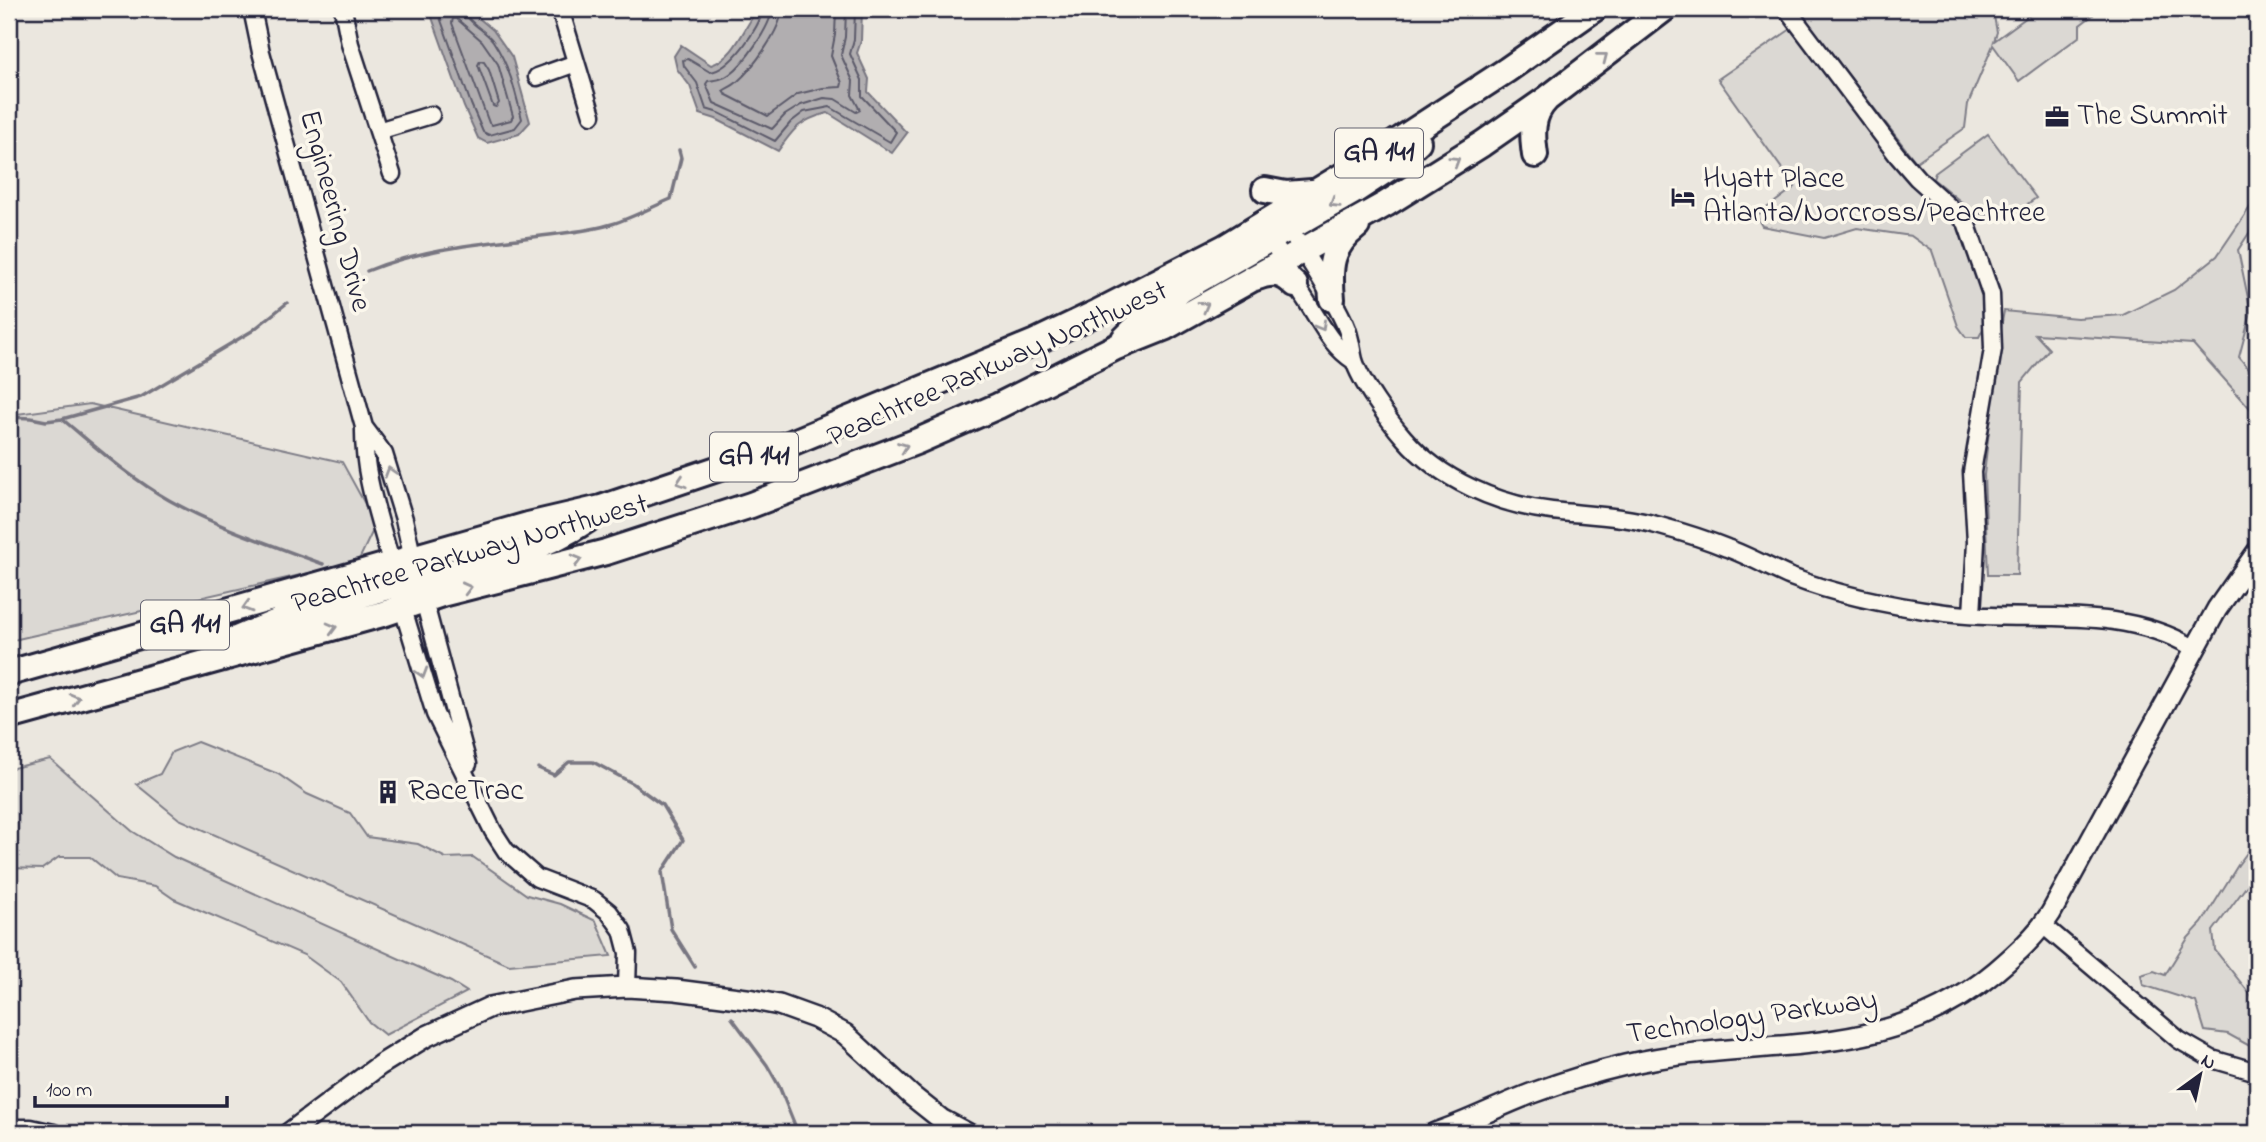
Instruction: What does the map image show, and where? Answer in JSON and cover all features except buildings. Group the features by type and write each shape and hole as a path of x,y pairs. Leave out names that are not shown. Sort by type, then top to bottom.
{"highway":[{"name":"Peachtree Parkway Northwest","path":"9,673 408,583 606,552 789,492 918,441 998,407 1116,347 1166,327 1255,278 1281,236 1316,191 1442,113 1594,9"},
{"name":"Peachtree Parkway Northwest","path":"9,717 195,664 408,583 528,525 601,509 779,448 1034,342 1184,269 1386,204 1482,144 1548,98 1664,9"},
{"path":"1482,144 1510,142 1535,155 1533,127 1541,106 1548,98"},
{"path":"1116,347 1164,302 1183,289 1281,236 1391,167 1410,150 1442,113"},
{"path":"1265,190 1293,194 1316,191"},
{"path":"1332,299 1330,265 1336,249 1350,231 1386,204"},
{"path":"1255,278 1279,273 1294,285"}],"street":[{"name":"Engineering Drive","path":"252,9 261,52 364,427 364,456 374,506 408,583 474,789"},
{"path":"343,9 350,44 392,174"},
{"path":"560,9 592,115"},
{"path":"1787,9 1897,155 1917,178 1966,222 1991,294 1993,349 1972,472 1976,542 1972,615"},
{"path":"537,77 576,63"},
{"path":"378,131 431,116"},
{"path":"1281,236 1294,285 1328,337 1340,352 1354,361"},
{"path":"1281,236 1332,299 1352,340 1354,361 1386,415 1412,446 1444,471 1501,500 1549,511 1629,519 1657,525 1728,548 1793,578 1868,600 1972,615 2111,619 2158,630 2194,649"},
{"name":"Engineering Drive","path":"364,427 384,454 404,519 408,583 435,714 493,831 506,851 537,878 594,900 609,912 622,930 628,953 627,987"},
{"name":"Technology Parkway","path":"1442,1132 1533,1093 1632,1063 1709,1051 1833,1042 1873,1034 1906,1024 1942,1007 1980,984 2011,958 2043,925 2082,859 2194,649 2217,609 2257,551"},
{"path":"2043,925 2179,1040 2212,1059 2257,1072"},
{"path":"289,1133 380,1065 427,1036 490,1007 575,990 627,987 676,990 779,1004 815,1018 845,1034 912,1096 941,1119 967,1133"},
{"path":"9,1128 31,1128 54,1133"}],"shaded area":[{"path":"9,9 2257,9 2257,1133 62,1133 34,1119 9,1125"},
{"path":"1797,9 1987,9 1993,11 1997,32 1994,41 2038,9 2088,9 2093,15 2080,25 2080,36 2019,81 1993,45 1968,104 1965,128 1916,162"},
{"path":"1791,29 1913,186 1956,220 1981,285 1985,325 1979,337 1966,337 1958,326 1932,251 1911,236 1857,228 1824,238 1762,226 1756,216 1795,187 1718,79"},
{"path":"1988,134 2036,198 2013,214 1996,216 1975,213 1933,179 1935,173"},
{"path":"2257,197 2257,221 2238,250 2251,312 2239,357 2257,379 2257,416 2193,344 2035,334 2049,349 2022,382 2017,575 1988,575 1984,475 2004,311 2077,318 2123,315 2174,290 2217,256"},
{"path":"90,404 342,462 376,524 358,562 9,641 9,415"},
{"path":"197,742 278,774 307,794 350,813 367,837 418,844 446,858 473,857 527,895 560,904 596,921 611,956 509,965 179,819 136,784 160,774 172,752"},
{"path":"50,759 132,831 174,857 451,982 467,992 385,1035 369,1022 341,982 304,955 174,899 155,886 117,879 90,857 59,857 42,869 9,868 9,769"},
{"path":"2257,839 2257,872 2213,931 2215,950 2257,1003 2257,1050 2228,1034 2205,1031 2196,1002 2143,985 2141,975 2154,971 2165,975"}],"water":[{"path":"429,9 468,9 493,30 512,57 530,122 519,134 487,143 478,138"},
{"path":"758,9 862,9 861,41 857,53 869,79 868,92 907,133 892,153 828,113 798,126 778,151 716,119 700,114 690,86 677,69 674,56 681,45 711,65 719,61 733,49"}],"waterway":[{"path":"367,271 428,252 583,231 627,219 671,199 681,158 679,150"},
{"path":"9,417 46,421 62,419 141,397 252,331 287,303"},
{"path":"62,419 127,472 169,500 225,527 323,564"},
{"path":"538,768 554,775 569,762 593,762 632,783 662,805 683,840 662,872 671,929 695,967"},
{"path":"732,1018 767,1065 779,1086 798,1133"}],"place":[{"name":"The Summit","path":"2057,117"},
{"name":"Hyatt Place Atlanta/Norcross/Peachtree","path":"1683,197"},
{"name":"RaceTrac","path":"388,792"}]}
